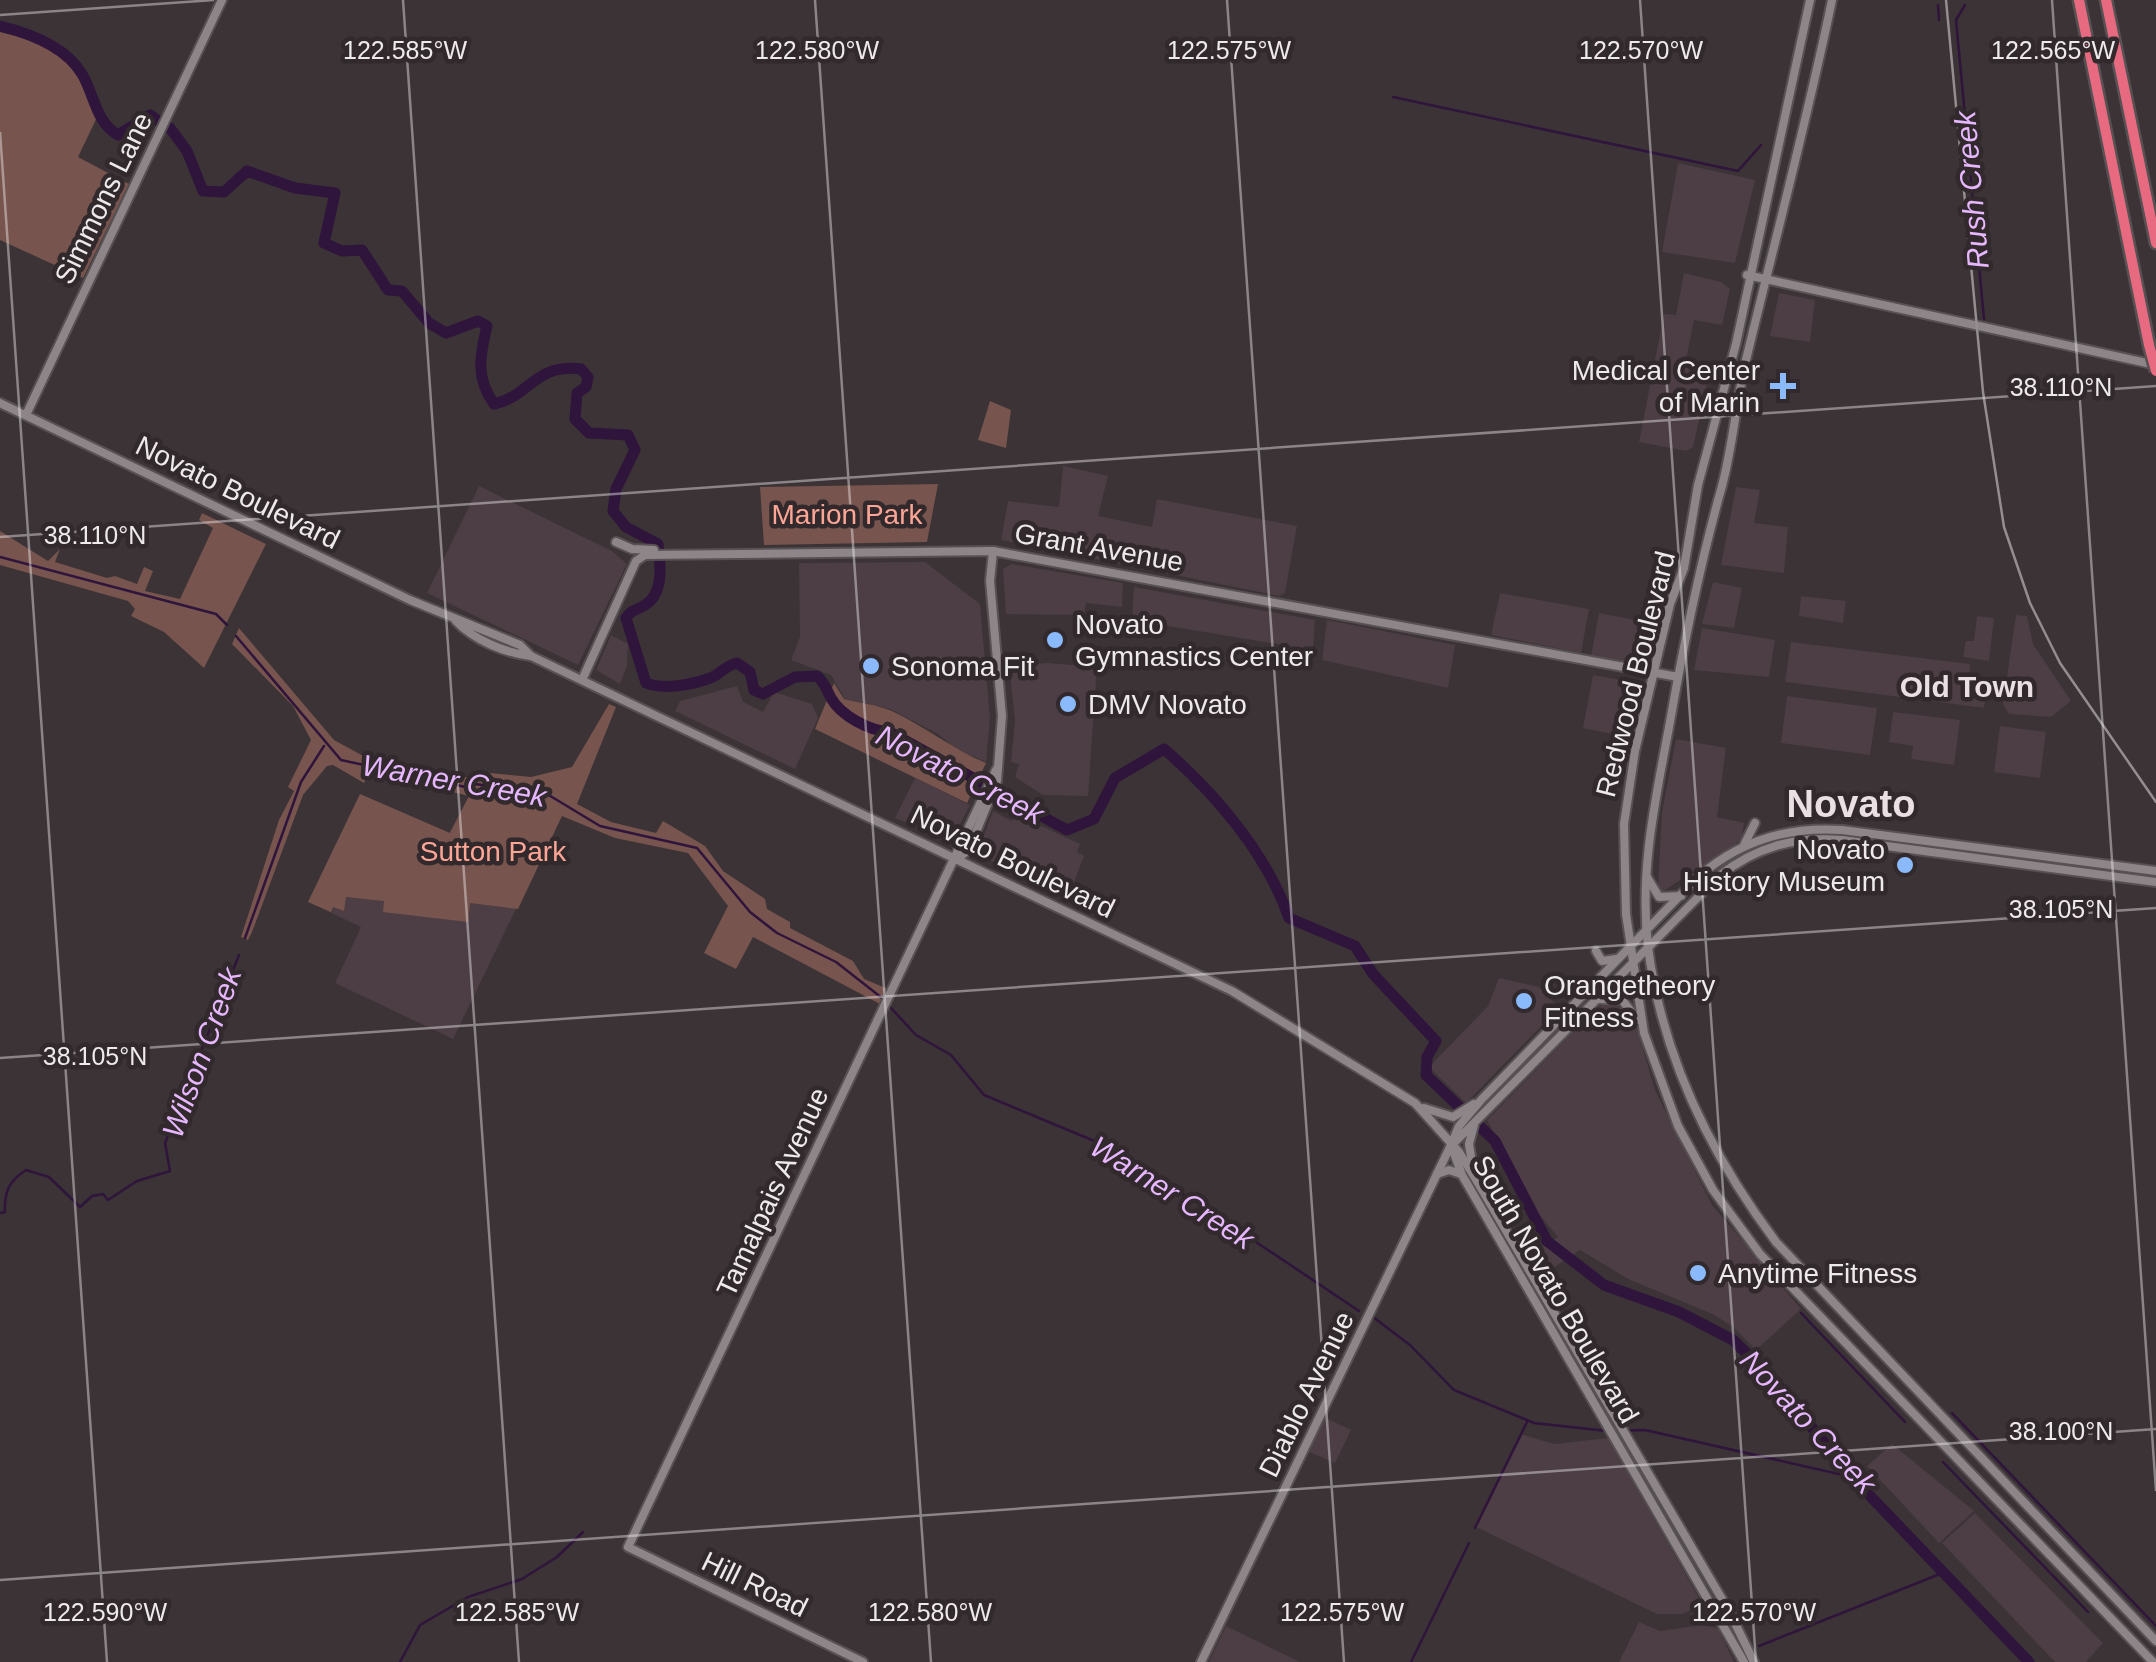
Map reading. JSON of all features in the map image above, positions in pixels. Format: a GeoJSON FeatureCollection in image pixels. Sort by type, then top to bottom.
{"type":"FeatureCollection","features":[{"type":"Feature","properties":{"kind":"highway"},"geometry":{"type":"LineString","coordinates":[[2079,0],[2156,368]]}},
{"type":"Feature","properties":{"kind":"highway"},"geometry":{"type":"LineString","coordinates":[[2106,0],[2156,243]]}},
{"type":"Feature","properties":{"kind":"main road","name":"Simmons Lane"},"geometry":{"type":"LineString","coordinates":[[26,416],[222,0]]}},
{"type":"Feature","properties":{"kind":"main road","name":"Redwood Boulevard"},"geometry":{"type":"LineString","coordinates":[[1810,0],[1720,411],[1698,485],[1688,551],[1670,604],[1626,798],[1630,949],[1644,1032],[1678,1126],[1713,1190],[1760,1254],[2154,1662]]}},
{"type":"Feature","properties":{"kind":"main road","name":"Redwood Boulevard"},"geometry":{"type":"LineString","coordinates":[[1832,0],[1768,280],[1733,413],[1723,480],[1705,538],[1654,802],[1646,873],[1648,946],[1667,1037],[1679,1070],[1730,1179],[1776,1242],[2156,1641]]}},
{"type":"Feature","properties":{"kind":"main road"},"geometry":{"type":"LineString","coordinates":[[1747,275],[2156,368]]}},
{"type":"Feature","properties":{"kind":"main road","name":"Novato Boulevard"},"geometry":{"type":"LineString","coordinates":[[0,403],[456,622],[496,634],[531,656],[1232,991],[1415,1103],[1451,1145]]}},
{"type":"Feature","properties":{"kind":"main road","name":"Grant Avenue"},"geometry":{"type":"LineString","coordinates":[[616,542],[654,552],[992,551],[1678,677]]}},
{"type":"Feature","properties":{"kind":"main road","name":"Tamalpais Avenue"},"geometry":{"type":"LineString","coordinates":[[628,1547],[958,858],[963,836],[993,781],[1002,716],[990,581],[992,551]]}},
{"type":"Feature","properties":{"kind":"main road"},"geometry":{"type":"LineString","coordinates":[[582,680],[636,561],[654,552]]}},
{"type":"Feature","properties":{"kind":"main road"},"geometry":{"type":"LineString","coordinates":[[1743,846],[1756,823]]}},
{"type":"Feature","properties":{"kind":"main road"},"geometry":{"type":"LineString","coordinates":[[1765,843],[1799,830],[1842,830],[2156,871]]}},
{"type":"Feature","properties":{"kind":"main road"},"geometry":{"type":"LineString","coordinates":[[1743,846],[1842,840],[2156,882]]}},
{"type":"Feature","properties":{"kind":"main road","name":"Diablo Avenue"},"geometry":{"type":"LineString","coordinates":[[1468,1123],[1484,1114],[1514,1086],[1719,876],[1765,843]]}},
{"type":"Feature","properties":{"kind":"main road","name":"Diablo Avenue"},"geometry":{"type":"LineString","coordinates":[[1201,1662],[1451,1145],[1468,1123],[1474,1106],[1709,868],[1743,846]]}},
{"type":"Feature","properties":{"kind":"main road"},"geometry":{"type":"LineString","coordinates":[[2089,874],[2121,874],[2124,868]]}},
{"type":"Feature","properties":{"kind":"main road"},"geometry":{"type":"LineString","coordinates":[[1646,873],[1660,897],[1682,896]]}},
{"type":"Feature","properties":{"kind":"main road"},"geometry":{"type":"LineString","coordinates":[[1596,952],[1604,962],[1620,958]]}},
{"type":"Feature","properties":{"kind":"main road"},"geometry":{"type":"LineString","coordinates":[[1598,999],[1624,1002],[1644,1032]]}},
{"type":"Feature","properties":{"kind":"main road"},"geometry":{"type":"LineString","coordinates":[[1568,1010],[1578,1020]]}},
{"type":"Feature","properties":{"kind":"main road"},"geometry":{"type":"LineString","coordinates":[[1514,1086],[1518,1063]]}},
{"type":"Feature","properties":{"kind":"main road"},"geometry":{"type":"LineString","coordinates":[[1658,1074],[1679,1070]]}},
{"type":"Feature","properties":{"kind":"main road"},"geometry":{"type":"LineString","coordinates":[[1415,1103],[1438,1115],[1468,1123],[1469,1157],[1478,1183]]}},
{"type":"Feature","properties":{"kind":"main road","name":"South Novato Boulevard"},"geometry":{"type":"LineString","coordinates":[[1451,1145],[1462,1174],[1744,1662]]}},
{"type":"Feature","properties":{"kind":"main road","name":"South Novato Boulevard"},"geometry":{"type":"LineString","coordinates":[[1451,1145],[1478,1183],[1754,1662]]}},
{"type":"Feature","properties":{"kind":"main road"},"geometry":{"type":"LineString","coordinates":[[1437,1174],[1450,1170],[1462,1174]]}},
{"type":"Feature","properties":{"kind":"main road","name":"Hill Road"},"geometry":{"type":"LineString","coordinates":[[628,1547],[863,1662]]}},
{"type":"Feature","properties":{"kind":"shaded area"},"geometry":{"type":"Polygon","coordinates":[[[1678,163],[1755,180],[1735,263],[1662,252],[1678,163]]]}},
{"type":"Feature","properties":{"kind":"shaded area"},"geometry":{"type":"Polygon","coordinates":[[[1684,273],[1721,282],[1730,289],[1722,325],[1694,320],[1686,360],[1711,366],[1693,447],[1686,451],[1639,442],[1664,314],[1676,315],[1684,273]]]}},
{"type":"Feature","properties":{"kind":"shaded area"},"geometry":{"type":"Polygon","coordinates":[[[1779,293],[1815,300],[1810,342],[1770,336],[1779,293]]]}},
{"type":"Feature","properties":{"kind":"shaded area"},"geometry":{"type":"Polygon","coordinates":[[[1063,466],[1108,476],[1098,516],[1152,527],[1157,499],[1297,526],[1285,593],[1279,596],[1001,540],[1008,501],[1059,507],[1063,466]]]}},
{"type":"Feature","properties":{"kind":"shaded area"},"geometry":{"type":"Polygon","coordinates":[[[479,486],[612,551],[627,564],[578,665],[427,593],[479,486]]]}},
{"type":"Feature","properties":{"kind":"shaded area"},"geometry":{"type":"Polygon","coordinates":[[[1736,487],[1760,490],[1754,523],[1788,527],[1784,573],[1721,565],[1736,487]]]}},
{"type":"Feature","properties":{"kind":"shaded area"},"geometry":{"type":"Polygon","coordinates":[[[925,562],[980,604],[990,719],[986,762],[956,749],[938,734],[890,709],[845,699],[831,675],[791,660],[800,637],[799,563],[925,562]]]}},
{"type":"Feature","properties":{"kind":"shaded area"},"geometry":{"type":"Polygon","coordinates":[[[1011,564],[1123,583],[1122,607],[1086,603],[1084,615],[1006,614],[1003,569],[1011,564]]]}},
{"type":"Feature","properties":{"kind":"shaded area"},"geometry":{"type":"Polygon","coordinates":[[[1713,582],[1742,588],[1734,628],[1702,624],[1713,582]]]}},
{"type":"Feature","properties":{"kind":"shaded area"},"geometry":{"type":"Polygon","coordinates":[[[1134,587],[1315,620],[1313,650],[1132,620],[1134,587]]]}},
{"type":"Feature","properties":{"kind":"shaded area"},"geometry":{"type":"Polygon","coordinates":[[[1500,593],[1589,609],[1581,653],[1491,635],[1500,593]]]}},
{"type":"Feature","properties":{"kind":"shaded area"},"geometry":{"type":"Polygon","coordinates":[[[1801,596],[1846,601],[1843,623],[1799,616],[1801,596]]]}},
{"type":"Feature","properties":{"kind":"shaded area"},"geometry":{"type":"Polygon","coordinates":[[[1599,613],[1641,621],[1633,664],[1591,656],[1599,613]]]}},
{"type":"Feature","properties":{"kind":"shaded area"},"geometry":{"type":"Polygon","coordinates":[[[2016,615],[2027,616],[2033,644],[2071,701],[2051,717],[2009,714],[2003,704],[2016,615]]]}},
{"type":"Feature","properties":{"kind":"shaded area"},"geometry":{"type":"Polygon","coordinates":[[[1977,616],[1994,618],[1989,661],[1963,657],[1966,641],[1974,641],[1977,616]]]}},
{"type":"Feature","properties":{"kind":"shaded area"},"geometry":{"type":"Polygon","coordinates":[[[1327,620],[1455,645],[1448,688],[1322,660],[1327,620]]]}},
{"type":"Feature","properties":{"kind":"shaded area"},"geometry":{"type":"Polygon","coordinates":[[[1702,628],[1775,640],[1769,677],[1694,670],[1702,628]]]}},
{"type":"Feature","properties":{"kind":"shaded area"},"geometry":{"type":"Polygon","coordinates":[[[611,635],[628,644],[627,666],[620,684],[596,670],[611,635]]]}},
{"type":"Feature","properties":{"kind":"shaded area"},"geometry":{"type":"Polygon","coordinates":[[[1791,642],[1970,664],[1969,680],[1987,683],[1984,708],[1785,682],[1791,642]]]}},
{"type":"Feature","properties":{"kind":"shaded area"},"geometry":{"type":"Polygon","coordinates":[[[1048,663],[1097,667],[1088,796],[1043,795],[1015,777],[1019,764],[1011,762],[1015,721],[1009,666],[1048,663]]]}},
{"type":"Feature","properties":{"kind":"shaded area"},"geometry":{"type":"Polygon","coordinates":[[[1593,675],[1638,683],[1627,737],[1583,728],[1593,675]]]}},
{"type":"Feature","properties":{"kind":"shaded area"},"geometry":{"type":"Polygon","coordinates":[[[737,686],[743,702],[763,712],[774,692],[812,704],[818,718],[795,769],[675,711],[680,701],[737,686]]]}},
{"type":"Feature","properties":{"kind":"shaded area"},"geometry":{"type":"Polygon","coordinates":[[[1787,696],[1877,708],[1870,755],[1781,743],[1787,696]]]}},
{"type":"Feature","properties":{"kind":"shaded area"},"geometry":{"type":"Polygon","coordinates":[[[1893,712],[1960,720],[1954,765],[1911,759],[1913,746],[1889,742],[1893,712]]]}},
{"type":"Feature","properties":{"kind":"shaded area"},"geometry":{"type":"Polygon","coordinates":[[[2000,726],[2046,732],[2040,778],[1994,772],[2000,726]]]}},
{"type":"Feature","properties":{"kind":"shaded area"},"geometry":{"type":"Polygon","coordinates":[[[1676,739],[1726,748],[1717,817],[1744,823],[1742,837],[1736,844],[1662,892],[1658,886],[1662,812],[1676,739]]]}},
{"type":"Feature","properties":{"kind":"shaded area"},"geometry":{"type":"Polygon","coordinates":[[[915,778],[970,805],[951,841],[895,818],[915,778]]]}},
{"type":"Feature","properties":{"kind":"shaded area"},"geometry":{"type":"Polygon","coordinates":[[[360,794],[449,833],[469,796],[561,816],[453,1039],[335,983],[361,927],[308,902],[360,794]]]}},
{"type":"Feature","properties":{"kind":"shaded area"},"geometry":{"type":"Polygon","coordinates":[[[993,811],[1012,821],[1016,814],[1080,844],[1077,852],[1084,856],[1068,898],[977,854],[993,811]]]}},
{"type":"Feature","properties":{"kind":"shaded area"},"geometry":{"type":"Polygon","coordinates":[[[1499,978],[1539,987],[1559,1008],[1466,1103],[1429,1067],[1488,1006],[1499,978]]]}},
{"type":"Feature","properties":{"kind":"shaded area"},"geometry":{"type":"Polygon","coordinates":[[[1608,1002],[1623,1009],[1637,1029],[1655,1090],[1712,1205],[1801,1309],[1756,1350],[1732,1326],[1712,1314],[1628,1279],[1580,1250],[1541,1276],[1527,1255],[1558,1237],[1537,1212],[1487,1120],[1595,1009],[1608,1002]]]}},
{"type":"Feature","properties":{"kind":"shaded area"},"geometry":{"type":"Polygon","coordinates":[[[1324,1417],[1351,1430],[1335,1463],[1307,1451],[1324,1417]]]}},
{"type":"Feature","properties":{"kind":"shaded area"},"geometry":{"type":"Polygon","coordinates":[[[1521,1434],[1554,1444],[1608,1438],[1699,1598],[1699,1606],[1682,1614],[1657,1614],[1476,1527],[1521,1434]]]}},
{"type":"Feature","properties":{"kind":"shaded area"},"geometry":{"type":"Polygon","coordinates":[[[1892,1444],[1974,1511],[1939,1543],[1867,1466],[1892,1444]]]}},
{"type":"Feature","properties":{"kind":"shaded area"},"geometry":{"type":"Polygon","coordinates":[[[1975,1513],[2103,1643],[2086,1662],[2055,1662],[1942,1543],[1975,1513]]]}},
{"type":"Feature","properties":{"kind":"shaded area"},"geometry":{"type":"Polygon","coordinates":[[[1639,1622],[1660,1631],[1702,1625],[1718,1628],[1734,1662],[1619,1662],[1639,1622]]]}},
{"type":"Feature","properties":{"kind":"shaded area"},"geometry":{"type":"Polygon","coordinates":[[[1226,1626],[1300,1662],[1209,1662],[1226,1626]]]}},
{"type":"Feature","properties":{"kind":"green space"},"geometry":{"type":"Polygon","coordinates":[[[0,32],[52,45],[71,59],[82,83],[95,94],[100,111],[78,157],[129,184],[83,278],[0,240],[0,32]]]}},
{"type":"Feature","properties":{"kind":"green space"},"geometry":{"type":"Polygon","coordinates":[[[990,401],[1011,410],[1006,448],[978,440],[990,401]]]}},
{"type":"Feature","properties":{"kind":"green space","name":"Marion Park"},"geometry":{"type":"Polygon","coordinates":[[[938,484],[927,542],[764,545],[760,487],[938,484]]]}},
{"type":"Feature","properties":{"kind":"green space"},"geometry":{"type":"Polygon","coordinates":[[[202,513],[266,544],[204,668],[164,632],[131,616],[135,609],[128,601],[0,565],[0,531],[48,561],[60,549],[55,562],[107,578],[115,576],[137,584],[144,567],[153,571],[145,591],[180,599],[213,528],[199,520],[202,513]]]}},
{"type":"Feature","properties":{"kind":"green space","name":"Sutton Park"},"geometry":{"type":"Polygon","coordinates":[[[239,628],[334,740],[367,758],[471,778],[480,772],[531,777],[572,767],[609,704],[616,707],[577,804],[611,822],[656,833],[663,821],[705,846],[723,871],[765,899],[767,909],[790,922],[790,928],[853,961],[864,979],[888,989],[880,1004],[753,937],[736,969],[704,953],[728,906],[688,853],[615,838],[562,816],[518,909],[470,903],[468,922],[383,912],[384,901],[346,897],[344,911],[333,907],[331,912],[308,902],[360,794],[450,833],[469,796],[369,772],[364,783],[333,765],[327,766],[303,795],[252,932],[248,940],[241,937],[279,820],[294,791],[288,787],[311,740],[293,706],[232,644],[239,628]]]}},
{"type":"Feature","properties":{"kind":"green space"},"geometry":{"type":"Polygon","coordinates":[[[834,683],[844,699],[892,711],[986,763],[967,803],[815,729],[834,683]]]}},
{"type":"Feature","properties":{"kind":"waterway"},"geometry":{"type":"LineString","coordinates":[[1938,5],[1939,20]]}},
{"type":"Feature","properties":{"kind":"waterway","name":"Rush Creek"},"geometry":{"type":"LineString","coordinates":[[1965,5],[1956,20],[1984,319]]}},
{"type":"Feature","properties":{"kind":"waterway","name":"Novato Creek"},"geometry":{"type":"LineString","coordinates":[[0,26],[34,37],[67,56],[82,74],[104,123],[118,135],[150,115],[158,121]]}},
{"type":"Feature","properties":{"kind":"waterway"},"geometry":{"type":"LineString","coordinates":[[1393,97],[1738,171],[1761,145]]}},
{"type":"Feature","properties":{"kind":"waterway","name":"Novato Creek"},"geometry":{"type":"LineString","coordinates":[[170,128],[187,151],[203,191],[224,192],[247,171],[295,188],[335,193],[324,243],[342,251],[362,250],[388,290],[402,291],[429,323],[446,333],[478,321],[487,326],[481,366],[484,385],[494,404],[553,371],[581,369],[588,377],[586,387],[577,393],[575,419],[589,433],[628,435],[635,450],[616,489],[613,511],[626,527],[658,544],[660,577],[656,593],[626,618],[646,683],[695,683],[737,663],[750,672],[754,690],[763,694],[795,677],[817,676],[836,705],[857,721],[890,732],[1067,830],[1094,819],[1115,778],[1164,749],[1237,826],[1267,871],[1289,918],[1355,946],[1373,974],[1436,1041],[1427,1057],[1426,1075],[1495,1141],[1547,1241],[1604,1285],[1679,1312],[1733,1340],[1772,1378],[1852,1477],[2029,1662]]}},
{"type":"Feature","properties":{"kind":"waterway"},"geometry":{"type":"LineString","coordinates":[[0,557],[216,614],[227,625]]}},
{"type":"Feature","properties":{"kind":"waterway","name":"Warner Creek"},"geometry":{"type":"LineString","coordinates":[[236,636],[341,760],[470,788],[475,784],[547,794],[600,826],[697,848],[750,912],[777,933],[836,962],[882,998]]}},
{"type":"Feature","properties":{"kind":"waterway","name":"Wilson Creek"},"geometry":{"type":"LineString","coordinates":[[245,938],[301,782],[324,746]]}},
{"type":"Feature","properties":{"kind":"waterway","name":"Wilson Creek"},"geometry":{"type":"LineString","coordinates":[[0,1213],[5,1212],[7,1193],[15,1178],[26,1170],[49,1177],[80,1207],[92,1196],[103,1194],[108,1200],[137,1181],[170,1171],[165,1143],[239,955]]}},
{"type":"Feature","properties":{"kind":"waterway","name":"Warner Creek"},"geometry":{"type":"LineString","coordinates":[[891,1008],[916,1035],[951,1055],[984,1095],[1092,1140],[1201,1205],[1359,1311]]}},
{"type":"Feature","properties":{"kind":"waterway"},"geometry":{"type":"LineString","coordinates":[[1801,1313],[1905,1422]]}},
{"type":"Feature","properties":{"kind":"waterway","name":"Warner Creek"},"geometry":{"type":"LineString","coordinates":[[1373,1317],[1410,1345],[1454,1390],[1534,1423],[1607,1431]]}},
{"type":"Feature","properties":{"kind":"waterway"},"geometry":{"type":"LineString","coordinates":[[1952,1413],[2156,1626]]}},
{"type":"Feature","properties":{"kind":"waterway"},"geometry":{"type":"LineString","coordinates":[[1475,1528],[1527,1422]]}},
{"type":"Feature","properties":{"kind":"waterway","name":"Warner Creek"},"geometry":{"type":"LineString","coordinates":[[1615,1431],[1645,1430],[1852,1477]]}},
{"type":"Feature","properties":{"kind":"waterway"},"geometry":{"type":"LineString","coordinates":[[1943,1462],[2088,1612]]}},
{"type":"Feature","properties":{"kind":"waterway"},"geometry":{"type":"LineString","coordinates":[[400,1662],[420,1625],[468,1597],[522,1579],[557,1557],[583,1532]]}},
{"type":"Feature","properties":{"kind":"waterway"},"geometry":{"type":"LineString","coordinates":[[1411,1662],[1469,1543]]}},
{"type":"Feature","properties":{"kind":"waterway"},"geometry":{"type":"LineString","coordinates":[[1759,1646],[1945,1572]]}},
{"type":"Feature","properties":{"kind":"railway"},"geometry":{"type":"LineString","coordinates":[[1946,0],[1983,392],[2004,527],[2030,603],[2060,663],[2156,802]]}},
{"type":"Feature","properties":{"kind":"place","name":"Medical Center of Marin"},"geometry":{"type":"Point","coordinates":[1783,386]}},
{"type":"Feature","properties":{"kind":"place","name":"Novato Gymnastics Center"},"geometry":{"type":"Point","coordinates":[1055,640]}},
{"type":"Feature","properties":{"kind":"place","name":"Sonoma Fit"},"geometry":{"type":"Point","coordinates":[871,666]}},
{"type":"Feature","properties":{"kind":"place","name":"DMV Novato"},"geometry":{"type":"Point","coordinates":[1068,704]}},
{"type":"Feature","properties":{"kind":"place","name":"Novato History Museum"},"geometry":{"type":"Point","coordinates":[1905,865]}},
{"type":"Feature","properties":{"kind":"place","name":"Orangetheory Fitness"},"geometry":{"type":"Point","coordinates":[1524,1001]}},
{"type":"Feature","properties":{"kind":"place","name":"Anytime Fitness"},"geometry":{"type":"Point","coordinates":[1698,1273]}},
{"type":"Feature","properties":{"kind":"district","name":"Old Town"},"geometry":{"type":"Point","coordinates":[1967,687]}},
{"type":"Feature","properties":{"kind":"district","name":"Novato"},"geometry":{"type":"Point","coordinates":[1851,804]}}]}
